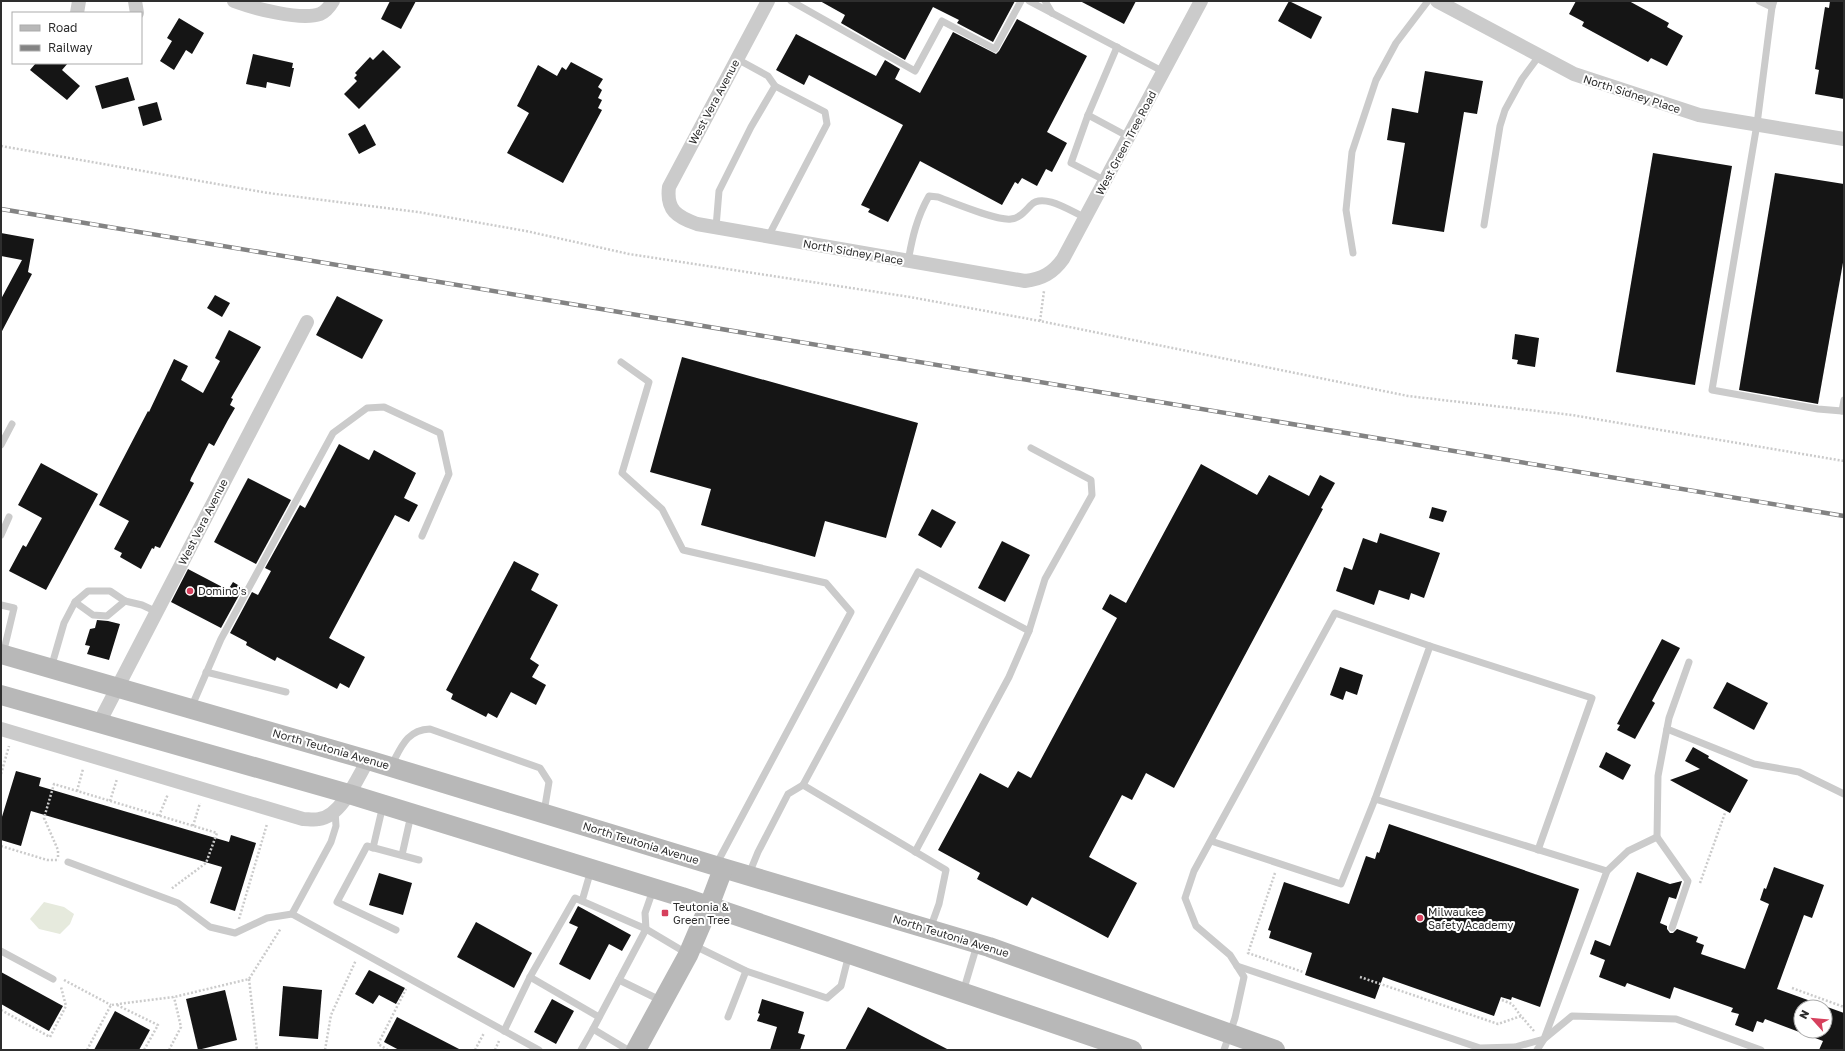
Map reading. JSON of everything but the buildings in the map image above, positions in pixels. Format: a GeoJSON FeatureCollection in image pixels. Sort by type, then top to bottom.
{"type":"FeatureCollection","features":[{"type":"Feature","properties":{"kind":"main road","name":"North Teutonia Avenue"},"geometry":{"type":"LineString","coordinates":[[2,654],[368,760],[719,868],[978,944],[1227,1042],[1275,1050]]}},
{"type":"Feature","properties":{"kind":"main road"},"geometry":{"type":"LineString","coordinates":[[1,694],[349,794],[654,888],[1132,1050]]}},
{"type":"Feature","properties":{"kind":"main road"},"geometry":{"type":"LineString","coordinates":[[636,1050],[691,950],[709,906],[719,868]]}},
{"type":"Feature","properties":{"kind":"street"},"geometry":{"type":"LineString","coordinates":[[77,12],[79,1]]}},
{"type":"Feature","properties":{"kind":"street"},"geometry":{"type":"LineString","coordinates":[[135,1],[137,12]]}},
{"type":"Feature","properties":{"kind":"street"},"geometry":{"type":"LineString","coordinates":[[234,1],[247,6],[305,17],[325,11],[333,1]]}},
{"type":"Feature","properties":{"kind":"street","name":"West Vera Avenue"},"geometry":{"type":"LineString","coordinates":[[670,206],[668,194],[669,187],[768,1]]}},
{"type":"Feature","properties":{"kind":"street","name":"West Green Tree Road"},"geometry":{"type":"LineString","coordinates":[[1042,278],[1057,267],[1086,218],[1201,1]]}},
{"type":"Feature","properties":{"kind":"street","name":"North Sidney Place"},"geometry":{"type":"LineString","coordinates":[[1437,1],[1574,74],[1699,116],[1758,124],[1844,139]]}},
{"type":"Feature","properties":{"kind":"street","name":"North Sidney Place"},"geometry":{"type":"LineString","coordinates":[[670,206],[676,213],[688,221],[716,227],[908,262],[1025,281],[1042,278]]}},
{"type":"Feature","properties":{"kind":"street","name":"West Vera Avenue"},"geometry":{"type":"LineString","coordinates":[[99,723],[307,322]]}},
{"type":"Feature","properties":{"kind":"street"},"geometry":{"type":"LineString","coordinates":[[1,729],[303,819],[320,819],[335,811],[349,794],[368,760]]}},
{"type":"Feature","properties":{"kind":"lane"},"geometry":{"type":"LineString","coordinates":[[791,1],[800,3],[914,71],[942,21],[995,49],[1021,1]]}},
{"type":"Feature","properties":{"kind":"lane"},"geometry":{"type":"LineString","coordinates":[[1029,1],[1164,72]]}},
{"type":"Feature","properties":{"kind":"lane"},"geometry":{"type":"LineString","coordinates":[[1044,1],[1053,14]]}},
{"type":"Feature","properties":{"kind":"lane"},"geometry":{"type":"LineString","coordinates":[[1353,253],[1346,210],[1352,152],[1376,80],[1396,43],[1428,1]]}},
{"type":"Feature","properties":{"kind":"lane"},"geometry":{"type":"LineString","coordinates":[[1760,1],[1773,4],[1758,124],[1712,390],[1818,409],[1843,411],[1844,400]]}},
{"type":"Feature","properties":{"kind":"lane"},"geometry":{"type":"LineString","coordinates":[[1106,181],[1071,163],[1088,115],[1117,47]]}},
{"type":"Feature","properties":{"kind":"lane"},"geometry":{"type":"LineString","coordinates":[[1484,225],[1500,126],[1505,110],[1522,79],[1539,56]]}},
{"type":"Feature","properties":{"kind":"lane"},"geometry":{"type":"LineString","coordinates":[[738,59],[768,76],[774,86],[824,112],[827,124],[768,237]]}},
{"type":"Feature","properties":{"kind":"lane"},"geometry":{"type":"LineString","coordinates":[[716,227],[719,191],[751,127],[774,86]]}},
{"type":"Feature","properties":{"kind":"lane"},"geometry":{"type":"LineString","coordinates":[[1088,115],[1129,136]]}},
{"type":"Feature","properties":{"kind":"lane"},"geometry":{"type":"LineString","coordinates":[[908,262],[913,234],[929,196],[938,197],[997,218],[1011,219],[1021,215],[1035,201],[1041,199],[1049,201],[1086,218]]}},
{"type":"Feature","properties":{"kind":"lane"},"geometry":{"type":"LineString","coordinates":[[621,362],[649,382],[622,473],[662,509],[683,550],[826,583],[851,612],[719,868]]}},
{"type":"Feature","properties":{"kind":"lane"},"geometry":{"type":"LineString","coordinates":[[191,708],[221,639],[333,433],[367,408],[384,406],[440,433],[449,474],[422,536]]}},
{"type":"Feature","properties":{"kind":"lane"},"geometry":{"type":"LineString","coordinates":[[1,445],[12,424]]}},
{"type":"Feature","properties":{"kind":"lane"},"geometry":{"type":"LineString","coordinates":[[916,852],[1009,677],[1029,631],[1045,579],[1092,495],[1091,480],[1031,448]]}},
{"type":"Feature","properties":{"kind":"lane"},"geometry":{"type":"LineString","coordinates":[[1,535],[9,517]]}},
{"type":"Feature","properties":{"kind":"lane"},"geometry":{"type":"LineString","coordinates":[[748,876],[758,852],[788,794],[803,785],[918,572],[1029,631]]}},
{"type":"Feature","properties":{"kind":"lane"},"geometry":{"type":"LineString","coordinates":[[50,668],[64,623],[75,602],[88,591],[110,592],[125,601],[142,605],[156,612]]}},
{"type":"Feature","properties":{"kind":"lane"},"geometry":{"type":"LineString","coordinates":[[75,602],[93,615],[107,616],[125,601]]}},
{"type":"Feature","properties":{"kind":"lane"},"geometry":{"type":"LineString","coordinates":[[1,605],[14,608],[2,654]]}},
{"type":"Feature","properties":{"kind":"lane"},"geometry":{"type":"LineString","coordinates":[[1227,1042],[1235,1018],[1244,977],[1230,955],[1196,926],[1186,898],[1194,871],[1335,613],[1430,646],[1592,698],[1538,850]]}},
{"type":"Feature","properties":{"kind":"lane"},"geometry":{"type":"LineString","coordinates":[[1211,840],[1341,884],[1375,799],[1430,646]]}},
{"type":"Feature","properties":{"kind":"lane"},"geometry":{"type":"LineString","coordinates":[[1672,928],[1688,881],[1656,837],[1658,776],[1669,718],[1689,662]]}},
{"type":"Feature","properties":{"kind":"lane"},"geometry":{"type":"LineString","coordinates":[[206,672],[286,692]]}},
{"type":"Feature","properties":{"kind":"lane"},"geometry":{"type":"LineString","coordinates":[[391,767],[406,739],[413,733],[422,729],[430,729],[540,768],[549,782],[544,814]]}},
{"type":"Feature","properties":{"kind":"lane"},"geometry":{"type":"LineString","coordinates":[[1667,729],[1754,764],[1799,772],[1844,794]]}},
{"type":"Feature","properties":{"kind":"lane"},"geometry":{"type":"LineString","coordinates":[[803,785],[946,870],[939,904],[930,930]]}},
{"type":"Feature","properties":{"kind":"lane"},"geometry":{"type":"LineString","coordinates":[[1375,799],[1607,871]]}},
{"type":"Feature","properties":{"kind":"lane"},"geometry":{"type":"LineString","coordinates":[[374,848],[383,805]]}},
{"type":"Feature","properties":{"kind":"lane"},"geometry":{"type":"LineString","coordinates":[[291,914],[332,842],[336,826],[335,811]]}},
{"type":"Feature","properties":{"kind":"lane"},"geometry":{"type":"LineString","coordinates":[[402,855],[412,814]]}},
{"type":"Feature","properties":{"kind":"lane"},"geometry":{"type":"LineString","coordinates":[[1537,1050],[1544,1039],[1607,871],[1628,851],[1656,837]]}},
{"type":"Feature","properties":{"kind":"lane"},"geometry":{"type":"LineString","coordinates":[[396,930],[337,902],[367,846],[419,860]]}},
{"type":"Feature","properties":{"kind":"lane"},"geometry":{"type":"LineString","coordinates":[[68,862],[178,903],[210,927],[235,933],[267,918],[291,914],[539,1050]]}},
{"type":"Feature","properties":{"kind":"lane"},"geometry":{"type":"LineString","coordinates":[[582,901],[591,869]]}},
{"type":"Feature","properties":{"kind":"lane"},"geometry":{"type":"LineString","coordinates":[[581,1050],[646,929],[645,913],[654,888]]}},
{"type":"Feature","properties":{"kind":"lane"},"geometry":{"type":"LineString","coordinates":[[504,1031],[530,977],[575,898],[691,950],[746,972],[827,998],[841,986],[849,954]]}},
{"type":"Feature","properties":{"kind":"lane"},"geometry":{"type":"LineString","coordinates":[[963,992],[978,944]]}},
{"type":"Feature","properties":{"kind":"lane"},"geometry":{"type":"LineString","coordinates":[[1,951],[53,979]]}},
{"type":"Feature","properties":{"kind":"lane"},"geometry":{"type":"LineString","coordinates":[[1237,966],[1482,1049],[1515,1047],[1544,1039],[1572,1016],[1676,1020],[1761,1050]]}},
{"type":"Feature","properties":{"kind":"lane"},"geometry":{"type":"LineString","coordinates":[[728,1017],[746,972]]}},
{"type":"Feature","properties":{"kind":"lane"},"geometry":{"type":"LineString","coordinates":[[530,977],[599,1017]]}},
{"type":"Feature","properties":{"kind":"lane"},"geometry":{"type":"LineString","coordinates":[[619,980],[663,1001]]}},
{"type":"Feature","properties":{"kind":"lane"},"geometry":{"type":"LineString","coordinates":[[593,1029],[628,1050]]}},
{"type":"Feature","properties":{"kind":"path"},"geometry":{"type":"LineString","coordinates":[[1,146],[268,193],[464,220],[526,231],[629,254],[910,297],[1040,321],[1408,396],[1572,415],[1844,461]]}},
{"type":"Feature","properties":{"kind":"path"},"geometry":{"type":"LineString","coordinates":[[1040,321],[1044,294],[1042,278]]}},
{"type":"Feature","properties":{"kind":"path"},"geometry":{"type":"LineString","coordinates":[[1,774],[9,746]]}},
{"type":"Feature","properties":{"kind":"path"},"geometry":{"type":"LineString","coordinates":[[77,791],[84,768]]}},
{"type":"Feature","properties":{"kind":"path"},"geometry":{"type":"LineString","coordinates":[[110,801],[117,778]]}},
{"type":"Feature","properties":{"kind":"path"},"geometry":{"type":"LineString","coordinates":[[58,860],[58,850],[44,818],[54,784],[217,832],[206,863],[161,896]]}},
{"type":"Feature","properties":{"kind":"path"},"geometry":{"type":"LineString","coordinates":[[159,816],[168,793]]}},
{"type":"Feature","properties":{"kind":"path"},"geometry":{"type":"LineString","coordinates":[[193,826],[201,802]]}},
{"type":"Feature","properties":{"kind":"path"},"geometry":{"type":"LineString","coordinates":[[1699,887],[1725,813]]}},
{"type":"Feature","properties":{"kind":"path"},"geometry":{"type":"LineString","coordinates":[[235,933],[268,822]]}},
{"type":"Feature","properties":{"kind":"path"},"geometry":{"type":"LineString","coordinates":[[1,846],[47,860],[68,862]]}},
{"type":"Feature","properties":{"kind":"path"},"geometry":{"type":"LineString","coordinates":[[1276,871],[1248,953],[1303,972]]}},
{"type":"Feature","properties":{"kind":"path"},"geometry":{"type":"LineString","coordinates":[[257,1050],[249,979],[291,914]]}},
{"type":"Feature","properties":{"kind":"path"},"geometry":{"type":"LineString","coordinates":[[325,1050],[331,1015],[360,951]]}},
{"type":"Feature","properties":{"kind":"path"},"geometry":{"type":"LineString","coordinates":[[53,979],[57,977],[111,1005],[174,997],[249,979]]}},
{"type":"Feature","properties":{"kind":"path"},"geometry":{"type":"LineString","coordinates":[[1360,977],[1498,1024],[1522,1016]]}},
{"type":"Feature","properties":{"kind":"path"},"geometry":{"type":"LineString","coordinates":[[1,1010],[50,1037],[66,1006],[60,985],[63,980]]}},
{"type":"Feature","properties":{"kind":"path"},"geometry":{"type":"LineString","coordinates":[[388,1050],[378,1044],[411,980]]}},
{"type":"Feature","properties":{"kind":"path"},"geometry":{"type":"LineString","coordinates":[[1792,988],[1844,1007]]}},
{"type":"Feature","properties":{"kind":"path"},"geometry":{"type":"LineString","coordinates":[[169,1050],[181,1027],[174,997]]}},
{"type":"Feature","properties":{"kind":"path"},"geometry":{"type":"LineString","coordinates":[[1502,1000],[1512,1004],[1536,1034]]}},
{"type":"Feature","properties":{"kind":"path"},"geometry":{"type":"LineString","coordinates":[[117,1004],[158,1025],[144,1050]]}},
{"type":"Feature","properties":{"kind":"path"},"geometry":{"type":"LineString","coordinates":[[87,1050],[111,1005]]}},
{"type":"Feature","properties":{"kind":"path"},"geometry":{"type":"LineString","coordinates":[[475,1050],[490,1023]]}},
{"type":"Feature","properties":{"kind":"shaded area"},"geometry":{"type":"Polygon","coordinates":[[[44,902],[64,907],[74,914],[70,924],[60,934],[39,929],[30,919],[44,902]]]}},
{"type":"Feature","properties":{"kind":"railway"},"geometry":{"type":"LineString","coordinates":[[1,209],[1844,516]]}},
{"type":"Feature","properties":{"kind":"place","name":"Domino's"},"geometry":{"type":"Point","coordinates":[190,591]}},
{"type":"Feature","properties":{"kind":"place","name":"Teutonia & Green Tree"},"geometry":{"type":"Point","coordinates":[665,913]}},
{"type":"Feature","properties":{"kind":"place","name":"Milwaukee Safety Academy"},"geometry":{"type":"Point","coordinates":[1420,918]}}]}
